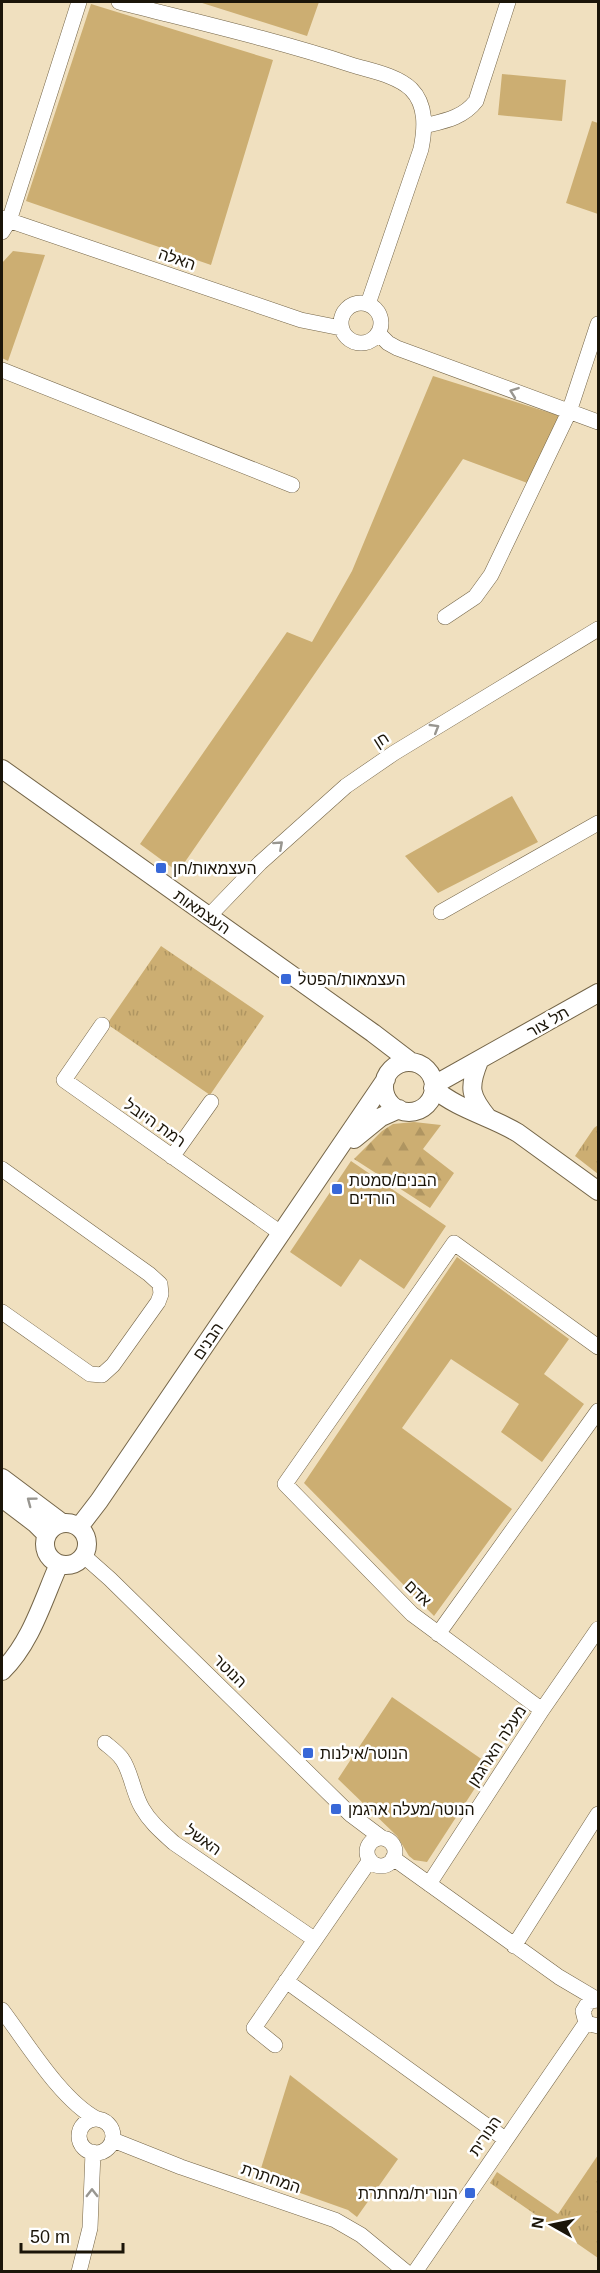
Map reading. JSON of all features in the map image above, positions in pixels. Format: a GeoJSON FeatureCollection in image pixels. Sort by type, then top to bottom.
{"type":"FeatureCollection","features":[{"type":"Feature","properties":{"kind":"street"},"geometry":{"type":"LineString","coordinates":[[4,224],[79,2]]}},
{"type":"Feature","properties":{"kind":"street"},"geometry":{"type":"LineString","coordinates":[[119,2],[318,54],[401,81],[413,91],[422,107],[424,126],[421,149],[368,304]]}},
{"type":"Feature","properties":{"kind":"street"},"geometry":{"type":"LineString","coordinates":[[424,126],[454,119],[468,111],[476,101],[508,2]]}},
{"type":"Feature","properties":{"kind":"street","name":"האלה"},"geometry":{"type":"LineString","coordinates":[[4,224],[301,320],[341,328]]}},
{"type":"Feature","properties":{"kind":"street"},"geometry":{"type":"LineString","coordinates":[[356,303],[368,304],[380,317],[378,333],[370,341],[358,344],[346,338],[341,328],[341,320],[345,310],[356,303]]}},
{"type":"Feature","properties":{"kind":"street"},"geometry":{"type":"LineString","coordinates":[[445,617],[475,597],[491,575],[568,412],[598,324]]}},
{"type":"Feature","properties":{"kind":"street"},"geometry":{"type":"LineString","coordinates":[[378,333],[397,348],[598,422]]}},
{"type":"Feature","properties":{"kind":"street"},"geometry":{"type":"LineString","coordinates":[[2,370],[292,485]]}},
{"type":"Feature","properties":{"kind":"street","name":"חן"},"geometry":{"type":"LineString","coordinates":[[209,916],[260,863],[346,786],[394,753],[598,629]]}},
{"type":"Feature","properties":{"kind":"street","name":"העצמאות"},"geometry":{"type":"LineString","coordinates":[[2,770],[418,1065]]}},
{"type":"Feature","properties":{"kind":"street"},"geometry":{"type":"LineString","coordinates":[[441,912],[598,823]]}},
{"type":"Feature","properties":{"kind":"street","name":"תל צור"},"geometry":{"type":"LineString","coordinates":[[434,1087],[598,993]]}},
{"type":"Feature","properties":{"kind":"street","name":"רמת היובל"},"geometry":{"type":"LineString","coordinates":[[102,1025],[64,1080],[282,1234]]}},
{"type":"Feature","properties":{"kind":"street","name":"העצמאות"},"geometry":{"type":"LineString","coordinates":[[373,1033],[389,1059],[388,1075]]}},
{"type":"Feature","properties":{"kind":"street","name":"תל צור"},"geometry":{"type":"LineString","coordinates":[[418,1065],[446,1071],[497,1051]]}},
{"type":"Feature","properties":{"kind":"street"},"geometry":{"type":"LineString","coordinates":[[478,1061],[471,1086],[480,1116]]}},
{"type":"Feature","properties":{"kind":"street"},"geometry":{"type":"LineString","coordinates":[[421,1108],[431,1099],[434,1087],[430,1074],[418,1065],[403,1063],[388,1075],[384,1089],[387,1097],[399,1109],[406,1111],[421,1108],[480,1116]]}},
{"type":"Feature","properties":{"kind":"street","name":"הבנים"},"geometry":{"type":"LineString","coordinates":[[70,1525],[282,1234],[388,1075]]}},
{"type":"Feature","properties":{"kind":"street"},"geometry":{"type":"LineString","coordinates":[[434,1087],[480,1116],[518,1133],[598,1191]]}},
{"type":"Feature","properties":{"kind":"street"},"geometry":{"type":"LineString","coordinates":[[172,1157],[210,1102]]}},
{"type":"Feature","properties":{"kind":"street","name":"הבנים"},"geometry":{"type":"LineString","coordinates":[[336,1154],[376,1121],[399,1109]]}},
{"type":"Feature","properties":{"kind":"street"},"geometry":{"type":"LineString","coordinates":[[2,1169],[149,1274],[160,1284],[161,1294],[158,1302],[113,1365],[102,1375],[90,1374],[2,1312]]}},
{"type":"Feature","properties":{"kind":"street","name":"אדם"},"geometry":{"type":"LineString","coordinates":[[542,1710],[412,1614],[285,1484],[454,1243],[598,1347]]}},
{"type":"Feature","properties":{"kind":"street"},"geometry":{"type":"LineString","coordinates":[[438,1634],[598,1411]]}},
{"type":"Feature","properties":{"kind":"street"},"geometry":{"type":"LineString","coordinates":[[2,1478],[86,1536],[84,1556],[74,1564],[67,1566],[47,1556],[45,1548],[46,1535],[52,1528],[70,1525]]}},
{"type":"Feature","properties":{"kind":"street"},"geometry":{"type":"LineString","coordinates":[[2,1498],[35,1523],[46,1535]]}},
{"type":"Feature","properties":{"kind":"street","name":"הנוטר"},"geometry":{"type":"LineString","coordinates":[[84,1556],[350,1814],[382,1838]]}},
{"type":"Feature","properties":{"kind":"street"},"geometry":{"type":"LineString","coordinates":[[2,1671],[27,1636],[59,1564]]}},
{"type":"Feature","properties":{"kind":"street","name":"מעלה הארגמן"},"geometry":{"type":"LineString","coordinates":[[429,1884],[542,1710],[598,1629]]}},
{"type":"Feature","properties":{"kind":"street","name":"האשל"},"geometry":{"type":"LineString","coordinates":[[105,1743],[122,1758],[142,1810],[155,1826],[174,1842],[314,1939]]}},
{"type":"Feature","properties":{"kind":"street","name":"הנוטר"},"geometry":{"type":"LineString","coordinates":[[350,1814],[360,1828],[368,1854]]}},
{"type":"Feature","properties":{"kind":"street"},"geometry":{"type":"LineString","coordinates":[[514,1946],[598,1814]]}},
{"type":"Feature","properties":{"kind":"street"},"geometry":{"type":"LineString","coordinates":[[275,2045],[254,2028],[368,1854],[373,1840],[382,1838],[393,1845],[393,1858],[386,1864],[382,1865],[368,1854]]}},
{"type":"Feature","properties":{"kind":"street"},"geometry":{"type":"LineString","coordinates":[[393,1858],[514,1946],[598,2000]]}},
{"type":"Feature","properties":{"kind":"street"},"geometry":{"type":"LineString","coordinates":[[559,1977],[579,2000],[589,2020]]}},
{"type":"Feature","properties":{"kind":"street"},"geometry":{"type":"LineString","coordinates":[[286,1981],[506,2139]]}},
{"type":"Feature","properties":{"kind":"street","name":"הנורית"},"geometry":{"type":"LineString","coordinates":[[415,2271],[589,2020],[586,2004],[598,2000]]}},
{"type":"Feature","properties":{"kind":"street"},"geometry":{"type":"LineString","coordinates":[[2,2010],[62,2090],[88,2114],[109,2124],[113,2140],[107,2149],[93,2152],[82,2145],[77,2122],[62,2090]]}},
{"type":"Feature","properties":{"kind":"street"},"geometry":{"type":"LineString","coordinates":[[80,2135],[85,2123],[97,2119]]}},
{"type":"Feature","properties":{"kind":"street","name":"המחתרת"},"geometry":{"type":"LineString","coordinates":[[113,2140],[182,2168],[335,2220],[361,2235],[406,2271]]}},
{"type":"Feature","properties":{"kind":"street"},"geometry":{"type":"LineString","coordinates":[[79,2271],[90,2228],[93,2152]]}},
{"type":"Feature","properties":{"kind":"green space"},"geometry":{"type":"Polygon","coordinates":[[[199,2],[319,2],[307,36],[199,2]]]}},
{"type":"Feature","properties":{"kind":"green space"},"geometry":{"type":"Polygon","coordinates":[[[91,4],[273,60],[211,265],[26,201],[91,4]]]}},
{"type":"Feature","properties":{"kind":"green space"},"geometry":{"type":"Polygon","coordinates":[[[502,74],[566,80],[562,121],[498,115],[502,74]]]}},
{"type":"Feature","properties":{"kind":"green space"},"geometry":{"type":"Polygon","coordinates":[[[592,121],[598,123],[598,214],[566,203],[592,121]]]}},
{"type":"Feature","properties":{"kind":"green space"},"geometry":{"type":"Polygon","coordinates":[[[13,251],[45,255],[8,361],[2,358],[2,263],[13,251]]]}},
{"type":"Feature","properties":{"kind":"green space"},"geometry":{"type":"Polygon","coordinates":[[[433,376],[560,416],[530,484],[463,459],[178,872],[140,844],[287,632],[312,642],[352,571],[433,376]]]}},
{"type":"Feature","properties":{"kind":"green space"},"geometry":{"type":"Polygon","coordinates":[[[512,796],[538,842],[438,893],[405,856],[512,796]]]}},
{"type":"Feature","properties":{"kind":"green space"},"geometry":{"type":"Polygon","coordinates":[[[161,946],[264,1016],[210,1095],[107,1024],[161,946]]]}},
{"type":"Feature","properties":{"kind":"green space"},"geometry":{"type":"Polygon","coordinates":[[[414,1122],[441,1125],[423,1149],[454,1173],[430,1208],[354,1159],[382,1131],[393,1124],[414,1122]]]}},
{"type":"Feature","properties":{"kind":"green space"},"geometry":{"type":"Polygon","coordinates":[[[598,1125],[598,1174],[575,1156],[598,1125]]]}},
{"type":"Feature","properties":{"kind":"green space"},"geometry":{"type":"Polygon","coordinates":[[[351,1161],[446,1226],[404,1289],[360,1259],[341,1287],[290,1252],[351,1161]]]}},
{"type":"Feature","properties":{"kind":"green space"},"geometry":{"type":"Polygon","coordinates":[[[457,1257],[569,1339],[544,1374],[584,1404],[542,1462],[501,1432],[519,1404],[451,1359],[402,1428],[512,1509],[434,1616],[304,1483],[457,1257]]]}},
{"type":"Feature","properties":{"kind":"green space"},"geometry":{"type":"Polygon","coordinates":[[[392,1697],[490,1765],[427,1862],[414,1860],[409,1856],[397,1836],[338,1779],[392,1697]]]}},
{"type":"Feature","properties":{"kind":"green space"},"geometry":{"type":"Polygon","coordinates":[[[290,2075],[398,2159],[357,2217],[348,2210],[258,2178],[290,2075]]]}},
{"type":"Feature","properties":{"kind":"green space"},"geometry":{"type":"Polygon","coordinates":[[[598,2155],[598,2258],[490,2183],[497,2172],[558,2214],[598,2155]]]}},
{"type":"Feature","properties":{"kind":"place","name":"העצמאות/חן"},"geometry":{"type":"Point","coordinates":[161,868]}},
{"type":"Feature","properties":{"kind":"place","name":"העצמאות/הפטל"},"geometry":{"type":"Point","coordinates":[286,979]}},
{"type":"Feature","properties":{"kind":"place","name":"הבנים/סמטת הורדים"},"geometry":{"type":"Point","coordinates":[337,1189]}},
{"type":"Feature","properties":{"kind":"place","name":"הנוטר/אילנות"},"geometry":{"type":"Point","coordinates":[308,1753]}},
{"type":"Feature","properties":{"kind":"place","name":"הנוטר/מעלה ארגמן"},"geometry":{"type":"Point","coordinates":[336,1809]}},
{"type":"Feature","properties":{"kind":"place","name":"הנורית/מחתרת"},"geometry":{"type":"Point","coordinates":[470,2193]}}]}
